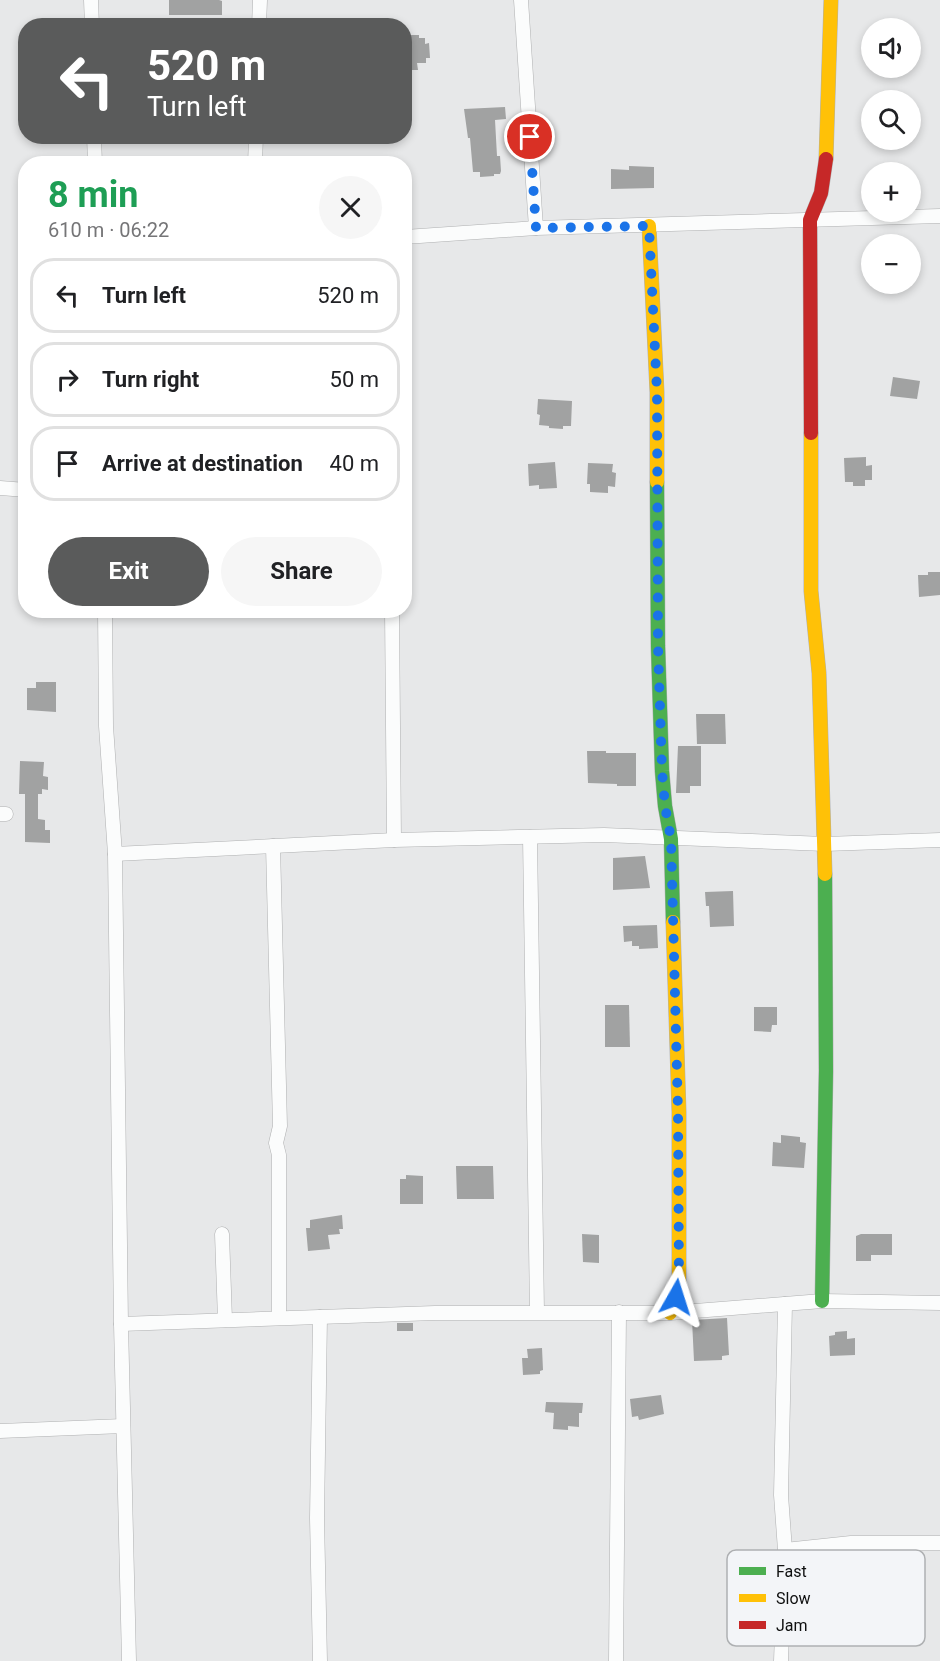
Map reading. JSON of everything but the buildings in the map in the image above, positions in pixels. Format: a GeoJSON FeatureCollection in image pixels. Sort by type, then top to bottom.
{"type":"FeatureCollection","features":[{"type":"Feature","properties":{"kind":"street"},"geometry":{"type":"LineString","coordinates":[[91,0],[92,18]]}},
{"type":"Feature","properties":{"kind":"street"},"geometry":{"type":"LineString","coordinates":[[259,18],[260,0]]}},
{"type":"Feature","properties":{"kind":"street"},"geometry":{"type":"LineString","coordinates":[[521,0],[536,228]]}},
{"type":"Feature","properties":{"kind":"street"},"geometry":{"type":"LineString","coordinates":[[822,1301],[826,1082],[825,844],[819,673],[811,591],[810,220],[819,204],[825,171],[831,0]]}},
{"type":"Feature","properties":{"kind":"street"},"geometry":{"type":"LineString","coordinates":[[412,237],[536,228],[940,216]]}},
{"type":"Feature","properties":{"kind":"street"},"geometry":{"type":"LineString","coordinates":[[649,226],[657,392],[660,703],[665,806],[671,839],[678,1112],[679,1282],[670,1313]]}},
{"type":"Feature","properties":{"kind":"street"},"geometry":{"type":"LineString","coordinates":[[0,488],[18,489]]}},
{"type":"Feature","properties":{"kind":"street"},"geometry":{"type":"LineString","coordinates":[[105,618],[106,726],[115,854],[123,1426],[129,1661]]}},
{"type":"Feature","properties":{"kind":"street"},"geometry":{"type":"LineString","coordinates":[[392,618],[394,840]]}},
{"type":"Feature","properties":{"kind":"street"},"geometry":{"type":"LineString","coordinates":[[115,854],[394,840],[604,835],[825,844],[940,840]]}},
{"type":"Feature","properties":{"kind":"street"},"geometry":{"type":"LineString","coordinates":[[530,837],[537,1312]]}},
{"type":"Feature","properties":{"kind":"street"},"geometry":{"type":"LineString","coordinates":[[273,846],[280,1126],[276,1143],[279,1155],[279,1318]]}},
{"type":"Feature","properties":{"kind":"street"},"geometry":{"type":"LineString","coordinates":[[222,1234],[225,1320]]}},
{"type":"Feature","properties":{"kind":"street"},"geometry":{"type":"LineString","coordinates":[[122,1324],[537,1312],[670,1313],[822,1301],[940,1303]]}},
{"type":"Feature","properties":{"kind":"street"},"geometry":{"type":"LineString","coordinates":[[785,1304],[782,1495],[785,1550],[851,1543],[940,1543]]}},
{"type":"Feature","properties":{"kind":"street"},"geometry":{"type":"LineString","coordinates":[[616,1661],[619,1312]]}},
{"type":"Feature","properties":{"kind":"street"},"geometry":{"type":"LineString","coordinates":[[320,1317],[317,1518],[320,1661]]}},
{"type":"Feature","properties":{"kind":"street"},"geometry":{"type":"LineString","coordinates":[[0,1431],[123,1426]]}},
{"type":"Feature","properties":{"kind":"street"},"geometry":{"type":"LineString","coordinates":[[781,1661],[782,1646]]}},
{"type":"Feature","properties":{"kind":"traffic: fast"},"geometry":{"type":"LineString","coordinates":[[657,482],[658,646],[662,771],[671,839],[673,922]]}},
{"type":"Feature","properties":{"kind":"traffic: fast"},"geometry":{"type":"LineString","coordinates":[[822,1301],[826,1071],[825,874]]}},
{"type":"Feature","properties":{"kind":"traffic: slow"},"geometry":{"type":"LineString","coordinates":[[826,159],[831,0]]}},
{"type":"Feature","properties":{"kind":"traffic: slow"},"geometry":{"type":"LineString","coordinates":[[649,226],[657,392],[657,482]]}},
{"type":"Feature","properties":{"kind":"traffic: slow"},"geometry":{"type":"LineString","coordinates":[[811,433],[811,591],[819,673],[825,874]]}},
{"type":"Feature","properties":{"kind":"traffic: slow"},"geometry":{"type":"LineString","coordinates":[[670,1313],[679,1282],[679,1112],[673,922]]}},
{"type":"Feature","properties":{"kind":"traffic: jam"},"geometry":{"type":"LineString","coordinates":[[811,433],[810,220],[821,193],[826,159]]}},
{"type":"Feature","properties":{"kind":"route"},"geometry":{"type":"LineString","coordinates":[[530,137],[536,228],[649,226],[657,392],[658,646],[662,771],[671,839],[678,1112],[679,1282],[676,1297]]}}]}
